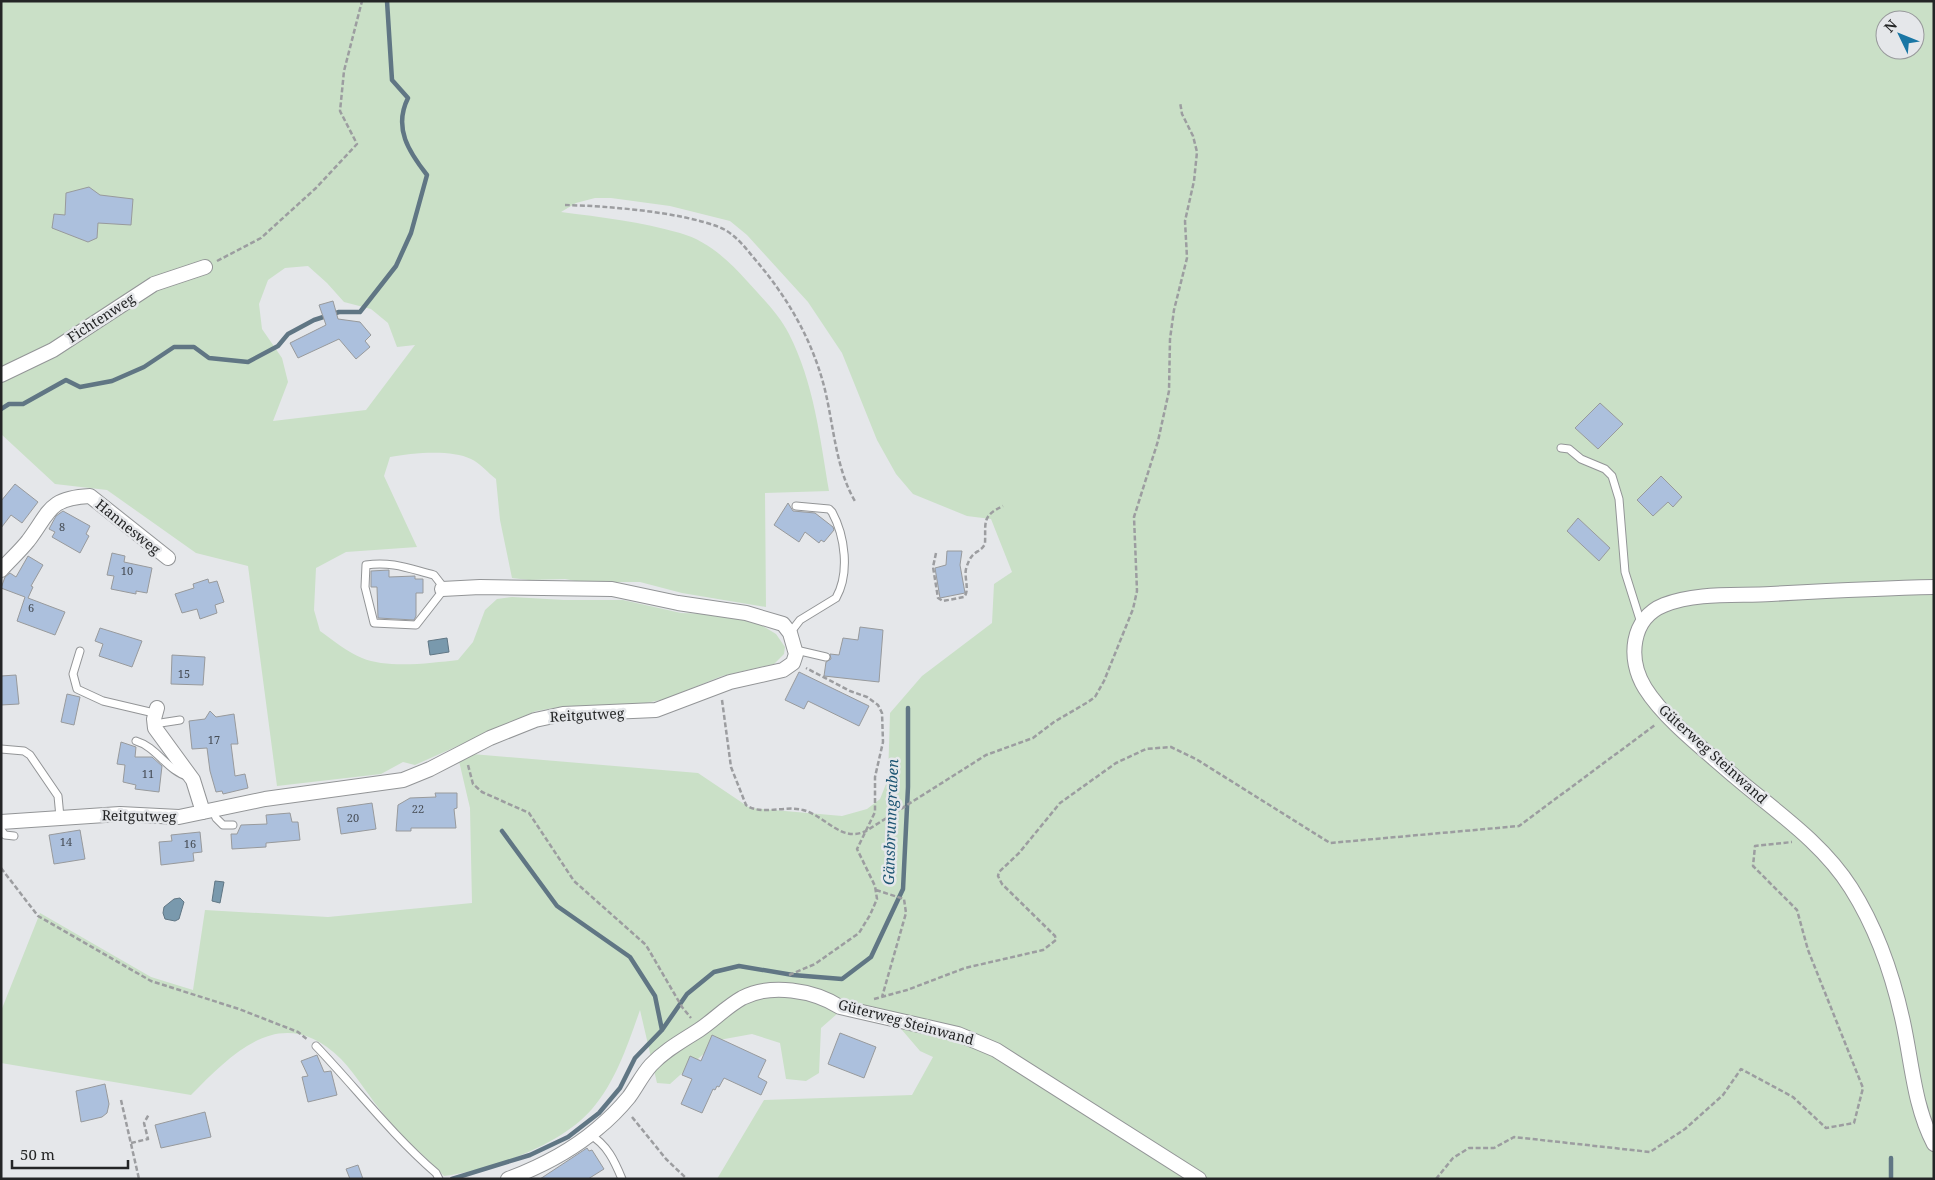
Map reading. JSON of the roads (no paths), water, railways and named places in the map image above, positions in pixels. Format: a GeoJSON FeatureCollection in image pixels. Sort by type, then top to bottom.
{"type":"FeatureCollection","features":[{"type":"Feature","properties":{"kind":"street","name":"Fichtenweg"},"geometry":{"type":"LineString","coordinates":[[1,375],[53,350],[154,284],[204,267]]}},
{"type":"Feature","properties":{"kind":"street","name":"Hannesweg"},"geometry":{"type":"LineString","coordinates":[[1,570],[28,541],[43,518],[57,502],[70,497],[90,496],[168,558]]}},
{"type":"Feature","properties":{"kind":"street"},"geometry":{"type":"LineString","coordinates":[[442,589],[480,586],[618,590],[780,622],[790,633],[795,655]]}},
{"type":"Feature","properties":{"kind":"street"},"geometry":{"type":"LineString","coordinates":[[1641,623],[1663,605],[1691,598],[1934,587]]}},
{"type":"Feature","properties":{"kind":"street","name":"Güterweg Steinwand"},"geometry":{"type":"LineString","coordinates":[[1641,623],[1634,641],[1637,670],[1645,688],[1668,715],[1734,776],[1811,840],[1832,861],[1852,888],[1867,916],[1888,965],[1903,1022],[1916,1096],[1934,1144]]}},
{"type":"Feature","properties":{"kind":"street","name":"Reitgutweg"},"geometry":{"type":"LineString","coordinates":[[1,822],[124,814],[169,818],[283,796],[402,780],[430,770],[515,727],[544,717],[563,714],[656,710],[676,704],[719,686],[778,672],[787,668],[795,655]]}},
{"type":"Feature","properties":{"kind":"street"},"geometry":{"type":"LineString","coordinates":[[155,715],[158,733],[190,777],[208,811]]}},
{"type":"Feature","properties":{"kind":"street","name":"Güterweg Steinwand"},"geometry":{"type":"LineString","coordinates":[[509,1179],[552,1160],[590,1135],[621,1106],[658,1058],[742,998],[775,989],[797,991],[831,1001],[840,1007],[940,1029],[975,1040],[1017,1061],[1199,1179]]}},
{"type":"Feature","properties":{"kind":"lane"},"geometry":{"type":"LineString","coordinates":[[1561,448],[1569,449],[1581,459],[1605,469],[1612,476],[1619,499],[1624,572],[1641,623]]}},
{"type":"Feature","properties":{"kind":"lane"},"geometry":{"type":"LineString","coordinates":[[790,633],[800,620],[836,598],[842,584],[844,565],[842,543],[832,512],[829,509],[796,506]]}},
{"type":"Feature","properties":{"kind":"lane"},"geometry":{"type":"LineString","coordinates":[[368,565],[410,566],[418,572],[434,575],[439,580],[442,589],[438,598],[427,609],[420,622],[416,625],[376,624],[372,621],[370,604],[366,594],[365,568],[368,565]]}},
{"type":"Feature","properties":{"kind":"lane"},"geometry":{"type":"LineString","coordinates":[[80,651],[73,674],[77,689],[102,701],[180,720]]}},
{"type":"Feature","properties":{"kind":"lane"},"geometry":{"type":"LineString","coordinates":[[795,655],[826,657]]}},
{"type":"Feature","properties":{"kind":"lane"},"geometry":{"type":"LineString","coordinates":[[136,740],[148,747],[176,772],[190,777]]}},
{"type":"Feature","properties":{"kind":"lane"},"geometry":{"type":"LineString","coordinates":[[1,749],[24,751],[30,755],[58,796],[60,817]]}},
{"type":"Feature","properties":{"kind":"lane"},"geometry":{"type":"LineString","coordinates":[[208,811],[223,825],[233,825]]}},
{"type":"Feature","properties":{"kind":"lane"},"geometry":{"type":"LineString","coordinates":[[1,830],[5,835],[14,836]]}},
{"type":"Feature","properties":{"kind":"lane"},"geometry":{"type":"LineString","coordinates":[[316,1046],[346,1076],[400,1139],[439,1178]]}},
{"type":"Feature","properties":{"kind":"lane"},"geometry":{"type":"LineString","coordinates":[[590,1135],[600,1140],[622,1179]]}},
{"type":"Feature","properties":{"kind":"water"},"geometry":{"type":"Polygon","coordinates":[[[447,638],[449,652],[430,655],[428,641],[447,638]]]}},
{"type":"Feature","properties":{"kind":"water"},"geometry":{"type":"Polygon","coordinates":[[[215,881],[224,882],[220,903],[212,901],[215,881]]]}},
{"type":"Feature","properties":{"kind":"water"},"geometry":{"type":"Polygon","coordinates":[[[180,898],[184,902],[179,919],[175,921],[165,919],[164,907],[174,899],[180,898]]]}},
{"type":"Feature","properties":{"kind":"waterway"},"geometry":{"type":"LineString","coordinates":[[1,409],[9,404],[23,404],[66,380],[80,387],[112,381],[144,367],[174,347],[194,347],[209,358],[248,362],[278,346],[288,334],[314,320],[339,312],[360,312],[396,266],[411,233],[427,175],[414,157],[405,139],[402,119],[408,98],[392,80],[387,1]]}},
{"type":"Feature","properties":{"kind":"waterway","name":"Gänsbrunngraben"},"geometry":{"type":"LineString","coordinates":[[452,1179],[530,1155],[568,1137],[599,1113],[620,1088],[635,1058],[662,1030],[687,994],[714,972],[739,966],[793,975],[842,979],[871,957],[903,889],[908,787],[908,708]]}},
{"type":"Feature","properties":{"kind":"waterway","name":"Gänsbrunngraben"},"geometry":{"type":"LineString","coordinates":[[502,831],[557,906],[630,957],[655,996],[662,1030]]}},
{"type":"Feature","properties":{"kind":"waterway"},"geometry":{"type":"LineString","coordinates":[[1891,1158],[1891,1179]]}}]}
